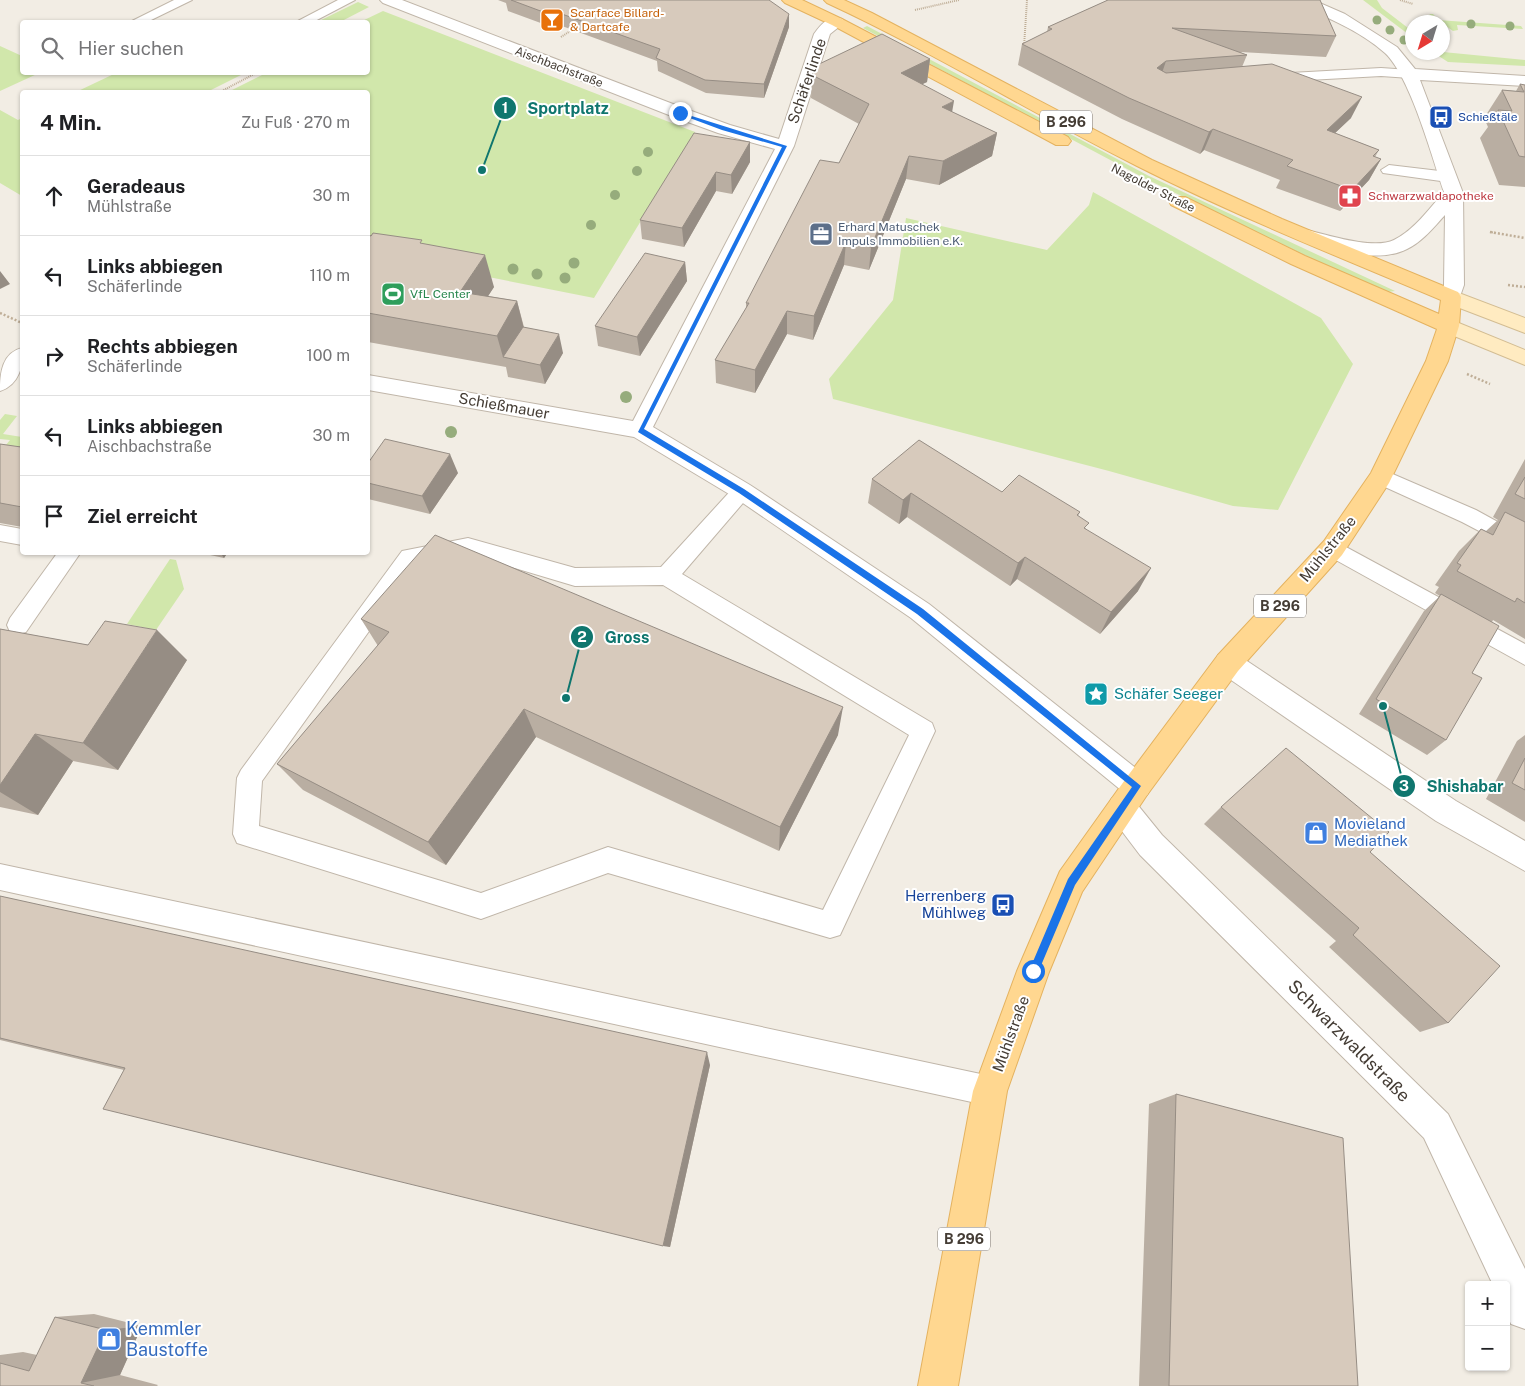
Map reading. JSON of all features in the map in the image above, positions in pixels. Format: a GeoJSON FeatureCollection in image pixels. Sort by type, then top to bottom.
{"type":"FeatureCollection","features":[{"type":"Feature","properties":{"kind":"main road","name":"Nagolder Straße"},"geometry":{"type":"LineString","coordinates":[[790,0],[896,30],[1102,142],[1194,188],[1304,236],[1525,326]]}},
{"type":"Feature","properties":{"kind":"main road","name":"Nagolder Straße"},"geometry":{"type":"LineString","coordinates":[[834,11],[1085,154],[1136,179]]}},
{"type":"Feature","properties":{"kind":"main road","name":"Nagolder Straße"},"geometry":{"type":"LineString","coordinates":[[1161,192],[1298,260],[1525,358]]}},
{"type":"Feature","properties":{"kind":"main road","name":"Mühlstraße"},"geometry":{"type":"LineString","coordinates":[[938,1386],[990,1091],[1033,971],[1071,882],[1130,797],[1228,663],[1333,548],[1381,477],[1437,361],[1449,326],[1451,297]]}},
{"type":"Feature","properties":{"kind":"street"},"geometry":{"type":"LineString","coordinates":[[1304,0],[1340,17],[1369,34],[1391,50],[1410,74],[1451,185],[1454,285],[1451,297]]}},
{"type":"Feature","properties":{"kind":"street","name":"Aischbachstraße"},"geometry":{"type":"LineString","coordinates":[[392,1],[724,129],[785,146]]}},
{"type":"Feature","properties":{"kind":"street","name":"Schäferlinde"},"geometry":{"type":"LineString","coordinates":[[640,430],[785,146],[822,34],[834,11]]}},
{"type":"Feature","properties":{"kind":"street"},"geometry":{"type":"LineString","coordinates":[[1410,74],[1525,81]]}},
{"type":"Feature","properties":{"kind":"street"},"geometry":{"type":"LineString","coordinates":[[1304,236],[1353,247],[1372,248],[1399,245],[1451,185]]}},
{"type":"Feature","properties":{"kind":"street"},"geometry":{"type":"LineString","coordinates":[[0,383],[20,358]]}},
{"type":"Feature","properties":{"kind":"street","name":"Schießmauer"},"geometry":{"type":"LineString","coordinates":[[370,383],[640,430]]}},
{"type":"Feature","properties":{"kind":"street"},"geometry":{"type":"LineString","coordinates":[[640,430],[742,491],[920,612],[1130,797]]}},
{"type":"Feature","properties":{"kind":"street"},"geometry":{"type":"LineString","coordinates":[[1228,663],[1446,811],[1525,857]]}},
{"type":"Feature","properties":{"kind":"street","name":"Schwarzwaldstraße"},"geometry":{"type":"LineString","coordinates":[[1130,797],[1151,845],[1436,1126],[1525,1310]]}},
{"type":"Feature","properties":{"kind":"lane"},"geometry":{"type":"LineString","coordinates":[[141,20],[185,0]]}},
{"type":"Feature","properties":{"kind":"lane"},"geometry":{"type":"LineString","coordinates":[[307,20],[348,0]]}},
{"type":"Feature","properties":{"kind":"lane"},"geometry":{"type":"LineString","coordinates":[[1254,79],[1381,72],[1410,74]]}},
{"type":"Feature","properties":{"kind":"lane"},"geometry":{"type":"LineString","coordinates":[[1389,170],[1451,185]]}},
{"type":"Feature","properties":{"kind":"lane"},"geometry":{"type":"LineString","coordinates":[[1381,477],[1469,516],[1525,547]]}},
{"type":"Feature","properties":{"kind":"lane"},"geometry":{"type":"LineString","coordinates":[[667,576],[923,731],[830,925],[608,860],[482,906],[246,834],[250,778],[410,557],[468,546],[575,577],[667,576],[742,491]]}},
{"type":"Feature","properties":{"kind":"lane"},"geometry":{"type":"LineString","coordinates":[[0,533],[20,537]]}},
{"type":"Feature","properties":{"kind":"lane"},"geometry":{"type":"LineString","coordinates":[[1333,548],[1525,655]]}},
{"type":"Feature","properties":{"kind":"lane"},"geometry":{"type":"LineString","coordinates":[[18,625],[68,555]]}},
{"type":"Feature","properties":{"kind":"lane"},"geometry":{"type":"LineString","coordinates":[[0,878],[990,1091]]}},
{"type":"Feature","properties":{"kind":"path"},"geometry":{"type":"LineString","coordinates":[[1023,47],[1027,0]]}},
{"type":"Feature","properties":{"kind":"path"},"geometry":{"type":"LineString","coordinates":[[1400,0],[1413,4]]}},
{"type":"Feature","properties":{"kind":"path"},"geometry":{"type":"LineString","coordinates":[[531,55],[579,26]]}},
{"type":"Feature","properties":{"kind":"path"},"geometry":{"type":"LineString","coordinates":[[224,90],[252,75]]}},
{"type":"Feature","properties":{"kind":"path"},"geometry":{"type":"LineString","coordinates":[[1490,232],[1525,238]]}},
{"type":"Feature","properties":{"kind":"path"},"geometry":{"type":"LineString","coordinates":[[1506,285],[1525,287]]}},
{"type":"Feature","properties":{"kind":"path"},"geometry":{"type":"LineString","coordinates":[[0,313],[20,322]]}},
{"type":"Feature","properties":{"kind":"green space"},"geometry":{"type":"Polygon","coordinates":[[[1363,0],[1377,0],[1382,8],[1405,26],[1405,32],[1363,0]]]}},
{"type":"Feature","properties":{"kind":"green space"},"geometry":{"type":"Polygon","coordinates":[[[358,2],[369,7],[344,20],[321,20],[358,2]]]}},
{"type":"Feature","properties":{"kind":"green space"},"geometry":{"type":"Polygon","coordinates":[[[383,11],[695,132],[594,298],[370,253],[370,90],[232,90],[262,75],[370,75],[370,20],[364,20],[383,11]]]}},
{"type":"Feature","properties":{"kind":"green space"},"geometry":{"type":"Polygon","coordinates":[[[1450,21],[1521,26],[1523,29],[1457,25],[1458,30],[1453,31],[1450,29],[1450,21]]]}},
{"type":"Feature","properties":{"kind":"green space"},"geometry":{"type":"Polygon","coordinates":[[[867,26],[1149,176],[1395,291],[1388,292],[1317,261],[1144,178],[863,28],[867,26]]]}},
{"type":"Feature","properties":{"kind":"green space"},"geometry":{"type":"Polygon","coordinates":[[[0,46],[20,55],[20,75],[35,75],[0,91],[0,46]]]}},
{"type":"Feature","properties":{"kind":"green space"},"geometry":{"type":"Polygon","coordinates":[[[1450,53],[1525,60],[1525,66],[1448,62],[1445,60],[1450,60],[1450,53]]]}},
{"type":"Feature","properties":{"kind":"green space"},"geometry":{"type":"Polygon","coordinates":[[[112,75],[241,75],[211,90],[80,90],[112,75]]]}},
{"type":"Feature","properties":{"kind":"green space"},"geometry":{"type":"Polygon","coordinates":[[[0,110],[18,120],[20,119],[20,195],[0,183],[0,110]]]}},
{"type":"Feature","properties":{"kind":"green space"},"geometry":{"type":"Polygon","coordinates":[[[1093,192],[1321,318],[1353,364],[1278,510],[1233,506],[1109,471],[833,399],[829,379],[893,300],[906,218],[1047,250],[1089,205],[1093,192]]]}},
{"type":"Feature","properties":{"kind":"green space"},"geometry":{"type":"Polygon","coordinates":[[[5,414],[17,416],[3,434],[20,437],[20,454],[1,451],[10,440],[0,439],[0,420],[5,414]]]}},
{"type":"Feature","properties":{"kind":"green space"},"geometry":{"type":"Polygon","coordinates":[[[170,559],[176,560],[184,589],[156,630],[127,624],[170,559]]]}},
{"type":"Feature","properties":{"kind":"building"},"geometry":{"type":"Polygon","coordinates":[[[511,0],[769,0],[789,14],[764,84],[705,80],[656,58],[660,49],[559,13],[554,16],[511,0]]]}},
{"type":"Feature","properties":{"kind":"building"},"geometry":{"type":"Polygon","coordinates":[[[1108,0],[1320,0],[1336,36],[1172,28],[1247,55],[1166,61],[1157,68],[1166,73],[1272,64],[1362,97],[1327,130],[1379,150],[1373,156],[1381,159],[1352,190],[1287,166],[1293,160],[1213,129],[1209,132],[1129,98],[1022,44],[1052,29],[1048,27],[1108,0]]]}},
{"type":"Feature","properties":{"kind":"building"},"geometry":{"type":"Polygon","coordinates":[[[882,34],[930,59],[901,73],[954,101],[942,107],[997,133],[943,161],[909,156],[871,247],[846,242],[814,316],[787,311],[755,370],[715,360],[749,303],[746,303],[820,160],[839,163],[869,104],[812,75],[815,66],[882,34]]]}},
{"type":"Feature","properties":{"kind":"building"},"geometry":{"type":"Polygon","coordinates":[[[1520,84],[1525,85],[1525,157],[1519,156],[1498,110],[1512,111],[1502,90],[1524,92],[1520,84]]]}},
{"type":"Feature","properties":{"kind":"building"},"geometry":{"type":"Polygon","coordinates":[[[694,133],[750,142],[731,175],[716,172],[682,228],[640,220],[694,133]]]}},
{"type":"Feature","properties":{"kind":"building"},"geometry":{"type":"Polygon","coordinates":[[[373,233],[422,240],[420,243],[485,255],[460,292],[517,301],[497,336],[370,313],[371,236],[373,233]]]}},
{"type":"Feature","properties":{"kind":"building"},"geometry":{"type":"Polygon","coordinates":[[[645,253],[685,262],[637,337],[595,326],[645,253]]]}},
{"type":"Feature","properties":{"kind":"building"},"geometry":{"type":"Polygon","coordinates":[[[523,327],[559,334],[540,365],[503,357],[523,327]]]}},
{"type":"Feature","properties":{"kind":"building"},"geometry":{"type":"Polygon","coordinates":[[[385,439],[450,454],[422,496],[370,483],[370,460],[385,439]]]}},
{"type":"Feature","properties":{"kind":"building"},"geometry":{"type":"Polygon","coordinates":[[[919,440],[1002,492],[1019,475],[1080,512],[1077,515],[1089,523],[1084,528],[1151,568],[1111,612],[1025,557],[1018,563],[911,493],[903,500],[872,479],[919,440]]]}},
{"type":"Feature","properties":{"kind":"building"},"geometry":{"type":"Polygon","coordinates":[[[0,444],[20,447],[20,507],[0,503],[0,444]]]}},
{"type":"Feature","properties":{"kind":"building"},"geometry":{"type":"Polygon","coordinates":[[[1525,477],[1525,499],[1515,494],[1525,477]]]}},
{"type":"Feature","properties":{"kind":"building"},"geometry":{"type":"Polygon","coordinates":[[[1505,512],[1525,522],[1525,603],[1517,598],[1515,602],[1457,571],[1461,565],[1457,563],[1481,529],[1493,535],[1505,512]]]}},
{"type":"Feature","properties":{"kind":"building"},"geometry":{"type":"Polygon","coordinates":[[[435,535],[843,707],[780,827],[524,709],[428,842],[277,764],[389,632],[361,619],[435,535]]]}},
{"type":"Feature","properties":{"kind":"building"},"geometry":{"type":"Polygon","coordinates":[[[1441,594],[1499,626],[1472,673],[1482,678],[1446,740],[1376,699],[1441,594]]]}},
{"type":"Feature","properties":{"kind":"building"},"geometry":{"type":"Polygon","coordinates":[[[105,621],[157,630],[83,743],[35,734],[0,785],[0,629],[88,645],[105,621]]]}},
{"type":"Feature","properties":{"kind":"building"},"geometry":{"type":"Polygon","coordinates":[[[1286,748],[1389,832],[1370,852],[1500,966],[1448,1023],[1353,935],[1359,928],[1221,807],[1286,748]]]}},
{"type":"Feature","properties":{"kind":"building"},"geometry":{"type":"Polygon","coordinates":[[[1525,758],[1525,790],[1512,783],[1525,758]]]}},
{"type":"Feature","properties":{"kind":"building"},"geometry":{"type":"Polygon","coordinates":[[[0,896],[707,1052],[663,1246],[103,1109],[125,1068],[0,1038],[0,896]]]}},
{"type":"Feature","properties":{"kind":"building"},"geometry":{"type":"Polygon","coordinates":[[[1176,1094],[1343,1138],[1358,1386],[1169,1386],[1176,1094]]]}},
{"type":"Feature","properties":{"kind":"building"},"geometry":{"type":"Polygon","coordinates":[[[55,1317],[106,1330],[81,1383],[94,1386],[0,1386],[0,1363],[29,1371],[55,1317]]]}},
{"type":"Feature","properties":{"kind":"place","name":"Scarface Billard- & Dartcafe"},"geometry":{"type":"Point","coordinates":[552,20]}},
{"type":"Feature","properties":{"kind":"place","name":"Schießtäle"},"geometry":{"type":"Point","coordinates":[1441,117]}},
{"type":"Feature","properties":{"kind":"place","name":"Sportplatz"},"geometry":{"type":"Point","coordinates":[482,170]}},
{"type":"Feature","properties":{"kind":"place","name":"Schwarzwaldapotheke"},"geometry":{"type":"Point","coordinates":[1350,196]}},
{"type":"Feature","properties":{"kind":"place","name":"Erhard Matuschek Impuls Immobilien e.K."},"geometry":{"type":"Point","coordinates":[821,234]}},
{"type":"Feature","properties":{"kind":"place","name":"VfL Center"},"geometry":{"type":"Point","coordinates":[393,294]}},
{"type":"Feature","properties":{"kind":"place","name":"Schäfer Seeger"},"geometry":{"type":"Point","coordinates":[1096,694]}},
{"type":"Feature","properties":{"kind":"place","name":"Gross"},"geometry":{"type":"Point","coordinates":[566,698]}},
{"type":"Feature","properties":{"kind":"place","name":"Shishabar"},"geometry":{"type":"Point","coordinates":[1383,706]}},
{"type":"Feature","properties":{"kind":"place","name":"Movieland Mediathek"},"geometry":{"type":"Point","coordinates":[1316,833]}},
{"type":"Feature","properties":{"kind":"place","name":"Herrenberg Mühlweg"},"geometry":{"type":"Point","coordinates":[1003,905]}},
{"type":"Feature","properties":{"kind":"place","name":"Kemmler Baustoffe"},"geometry":{"type":"Point","coordinates":[109,1339]}},
{"type":"Feature","properties":{"kind":"route"},"geometry":{"type":"LineString","coordinates":[[680,113],[724,129],[785,146],[640,430],[742,491],[920,612],[1137,786],[1071,882],[1033,971]]}}]}
